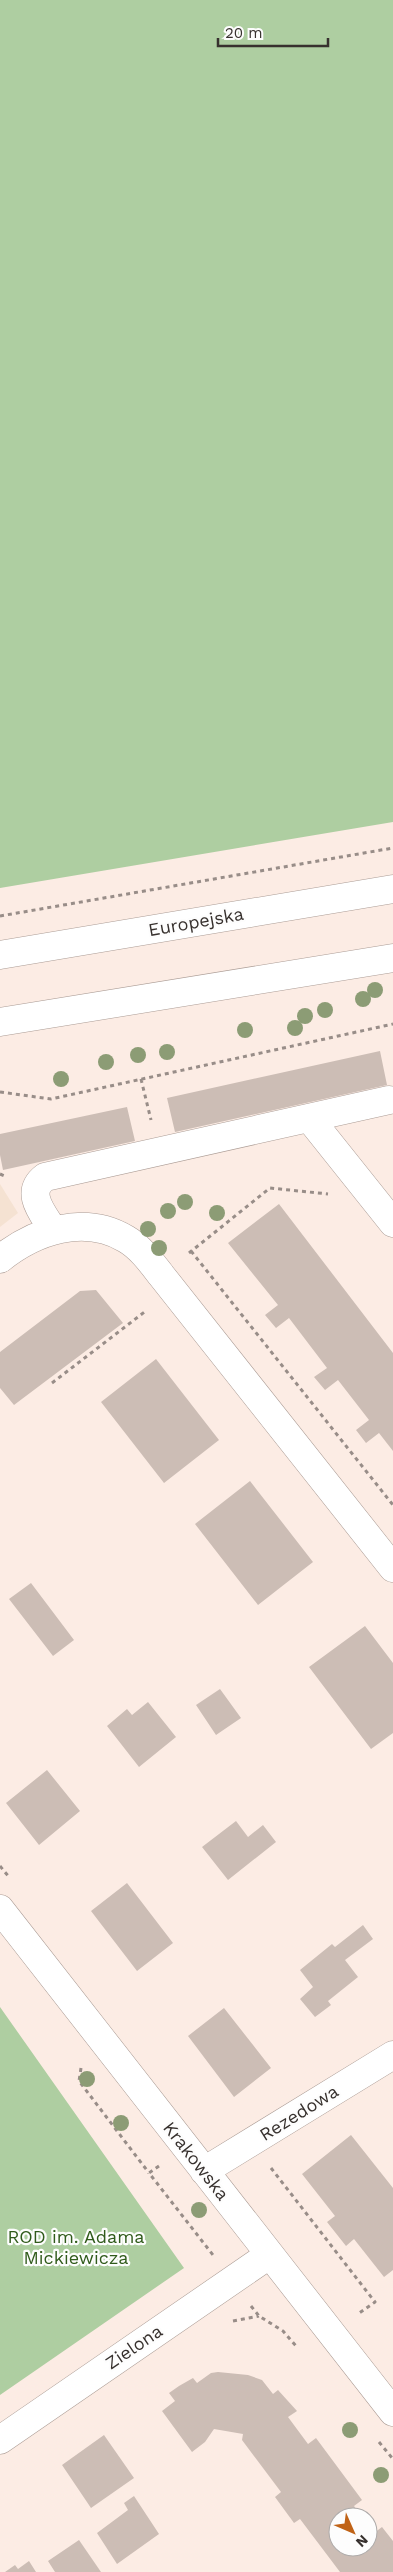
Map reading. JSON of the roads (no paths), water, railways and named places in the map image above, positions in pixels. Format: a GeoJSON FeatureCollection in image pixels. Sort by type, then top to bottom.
{"type":"FeatureCollection","features":[{"type":"Feature","properties":{"kind":"street","name":"Europejska"},"geometry":{"type":"LineString","coordinates":[[0,955],[393,889]]}},
{"type":"Feature","properties":{"kind":"street"},"geometry":{"type":"LineString","coordinates":[[0,1022],[393,958]]}},
{"type":"Feature","properties":{"kind":"street"},"geometry":{"type":"LineString","coordinates":[[53,1230],[35,1199],[34,1190],[37,1183],[45,1178],[389,1100]]}},
{"type":"Feature","properties":{"kind":"street"},"geometry":{"type":"LineString","coordinates":[[310,1119],[393,1223]]}},
{"type":"Feature","properties":{"kind":"street"},"geometry":{"type":"LineString","coordinates":[[0,1259],[18,1244],[53,1230],[92,1227],[107,1230],[127,1240],[139,1250],[167,1282],[393,1568]]}},
{"type":"Feature","properties":{"kind":"street","name":"Krakowska"},"geometry":{"type":"LineString","coordinates":[[0,1909],[393,2412]]}},
{"type":"Feature","properties":{"kind":"street","name":"Rezedowa"},"geometry":{"type":"LineString","coordinates":[[204,2171],[393,2055]]}},
{"type":"Feature","properties":{"kind":"street","name":"Zielona"},"geometry":{"type":"LineString","coordinates":[[0,2440],[269,2255]]}},
{"type":"Feature","properties":{"kind":"park label","name":"ROD im. Adama Mickiewicza"},"geometry":{"type":"Point","coordinates":[76,2247]}}]}
